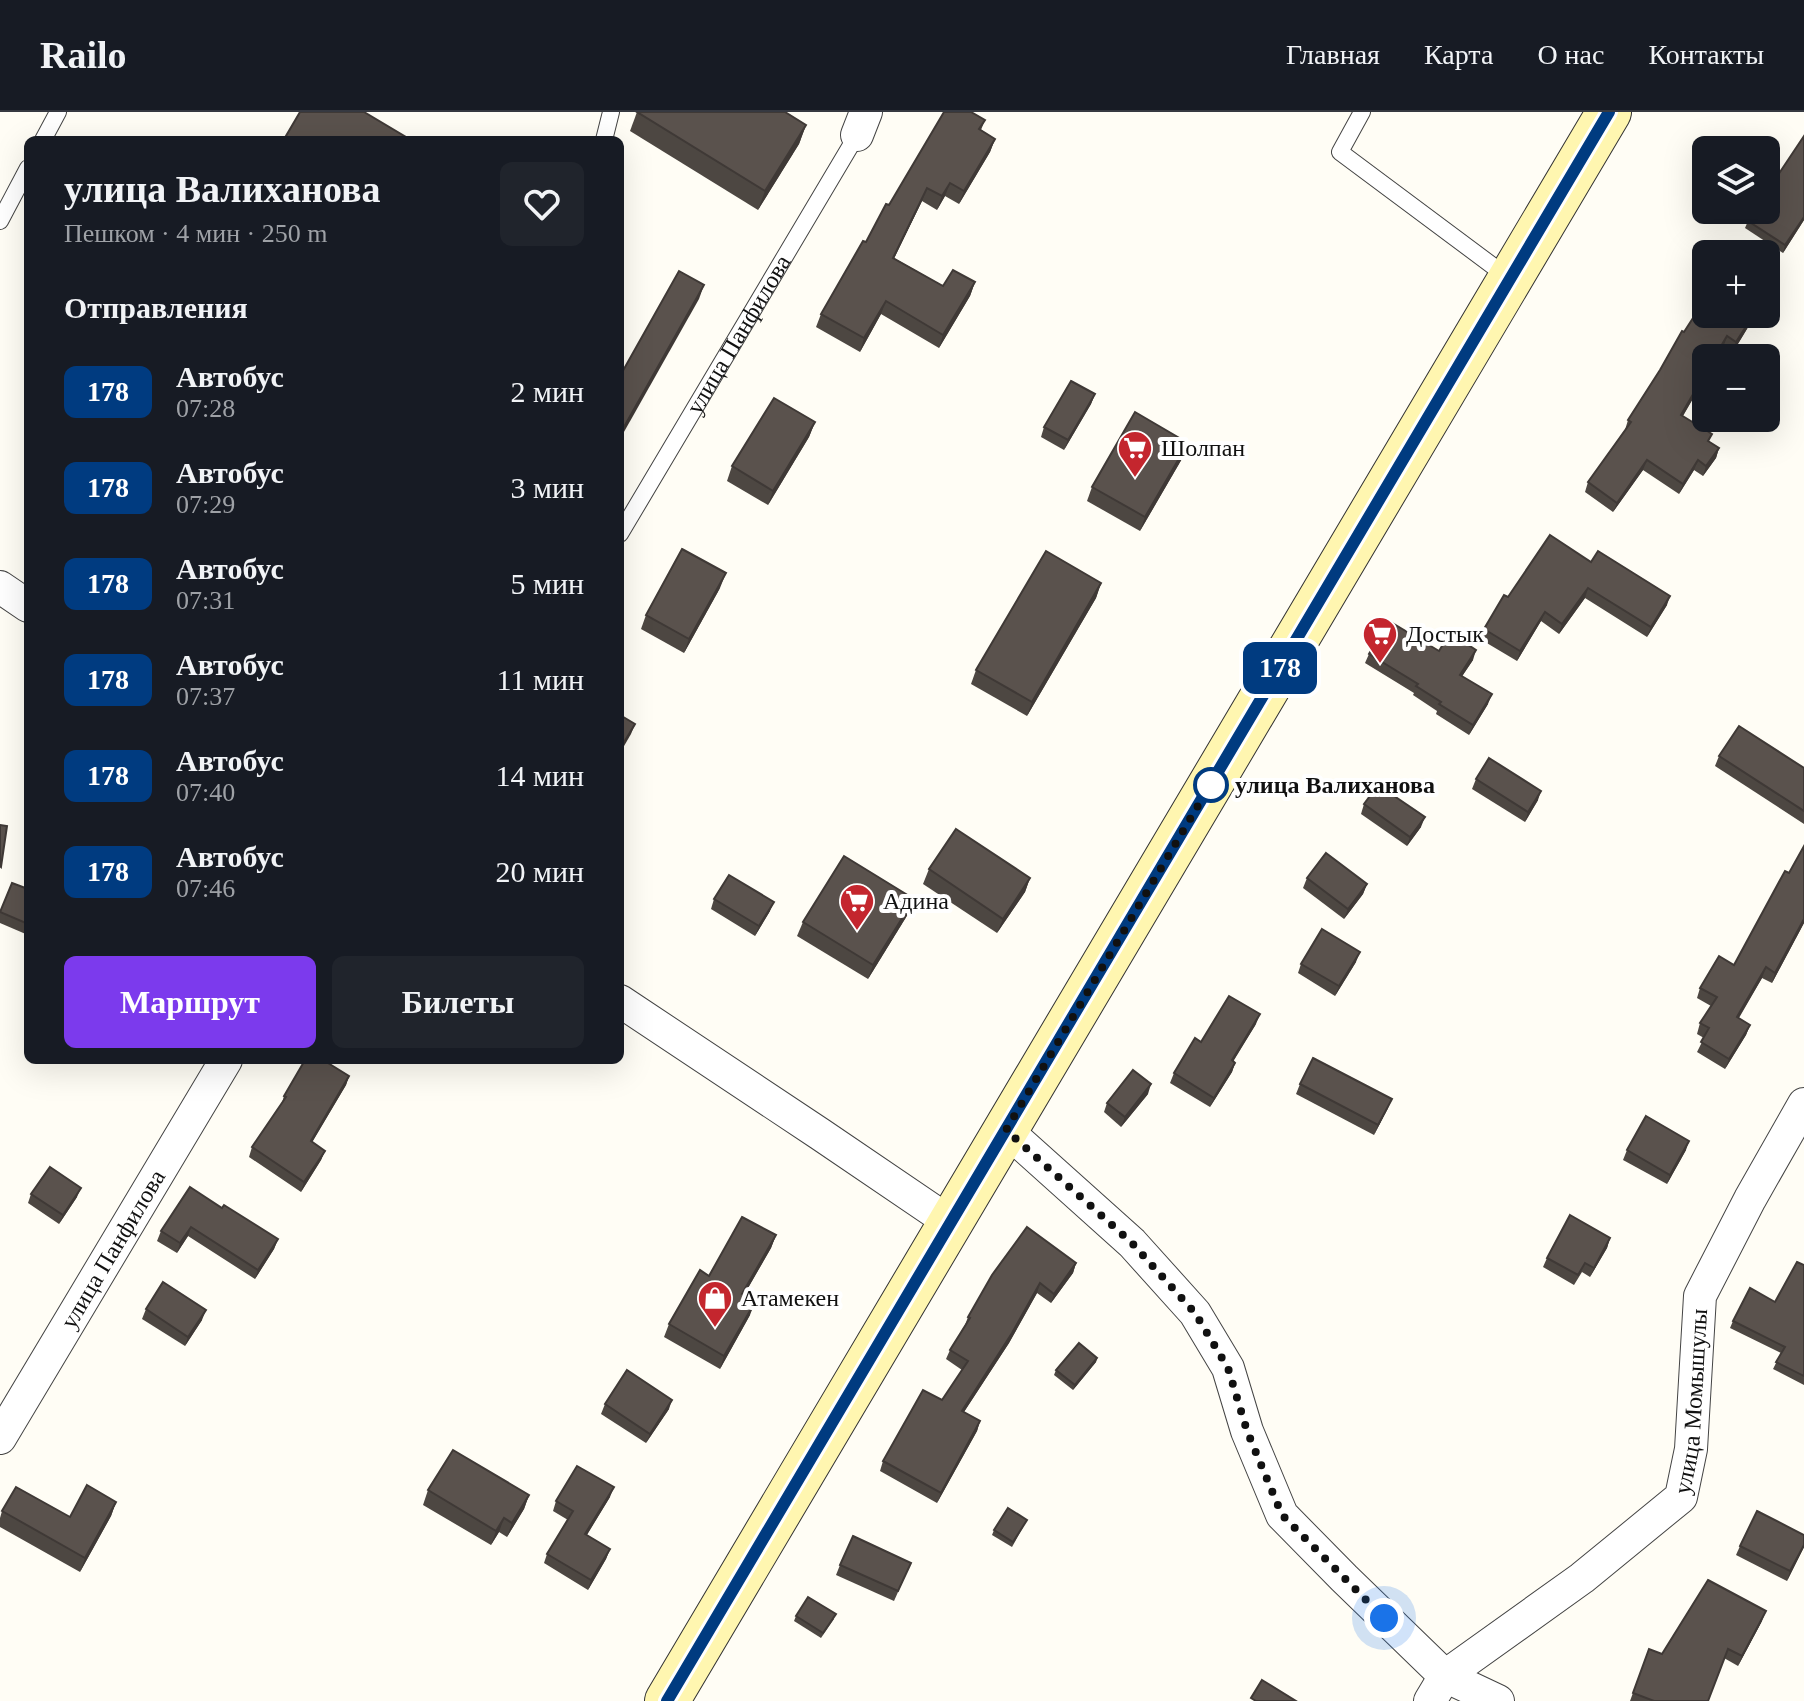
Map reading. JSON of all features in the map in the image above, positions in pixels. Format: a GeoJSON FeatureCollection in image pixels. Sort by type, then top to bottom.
{"type":"FeatureCollection","features":[{"type":"Feature","properties":{"kind":"main road"},"geometry":{"type":"LineString","coordinates":[[667,1701],[1609,112]]}},
{"type":"Feature","properties":{"kind":"street"},"geometry":{"type":"LineString","coordinates":[[0,587],[24,603]]}},
{"type":"Feature","properties":{"kind":"street"},"geometry":{"type":"LineString","coordinates":[[624,1004],[951,1223]]}},
{"type":"Feature","properties":{"kind":"street","name":"улица Панфилова"},"geometry":{"type":"LineString","coordinates":[[0,1438],[224,1064]]}},
{"type":"Feature","properties":{"kind":"street","name":"улица Момышулы"},"geometry":{"type":"LineString","coordinates":[[1438,1689],[1681,1497],[1691,1449],[1700,1296],[1804,1104]]}},
{"type":"Feature","properties":{"kind":"street"},"geometry":{"type":"LineString","coordinates":[[1006,1130],[1132,1243],[1195,1313],[1228,1368],[1247,1431],[1282,1515],[1344,1578],[1438,1689],[1498,1701]]}},
{"type":"Feature","properties":{"kind":"lane"},"geometry":{"type":"LineString","coordinates":[[45,136],[58,112]]}},
{"type":"Feature","properties":{"kind":"lane"},"geometry":{"type":"LineString","coordinates":[[605,136],[611,112]]}},
{"type":"Feature","properties":{"kind":"lane"},"geometry":{"type":"LineString","coordinates":[[1362,112],[1340,152],[1510,279]]}},
{"type":"Feature","properties":{"kind":"lane","name":"улица Панфилова"},"geometry":{"type":"LineString","coordinates":[[624,527],[861,124]]}},
{"type":"Feature","properties":{"kind":"lane"},"geometry":{"type":"LineString","coordinates":[[0,221],[24,176]]}},
{"type":"Feature","properties":{"kind":"building"},"geometry":{"type":"Polygon","coordinates":[[[300,112],[364,112],[404,136],[286,136],[300,112]]]}},
{"type":"Feature","properties":{"kind":"building"},"geometry":{"type":"Polygon","coordinates":[[[637,112],[785,112],[806,125],[765,191],[637,112]]]}},
{"type":"Feature","properties":{"kind":"building"},"geometry":{"type":"Polygon","coordinates":[[[944,112],[971,112],[985,120],[979,129],[995,139],[964,191],[950,183],[942,196],[927,188],[893,258],[943,286],[953,270],[975,282],[943,335],[886,301],[864,338],[821,314],[944,112]]]}},
{"type":"Feature","properties":{"kind":"building"},"geometry":{"type":"Polygon","coordinates":[[[1804,136],[1804,217],[1785,245],[1753,224],[1780,224],[1780,172],[1804,136]]]}},
{"type":"Feature","properties":{"kind":"building"},"geometry":{"type":"Polygon","coordinates":[[[679,271],[704,285],[624,427],[624,369],[679,271]]]}},
{"type":"Feature","properties":{"kind":"building"},"geometry":{"type":"Polygon","coordinates":[[[1692,320],[1692,328],[1745,328],[1736,342],[1727,336],[1722,344],[1692,344],[1692,396],[1681,415],[1692,422],[1692,432],[1712,434],[1708,441],[1719,448],[1706,466],[1698,460],[1683,484],[1647,460],[1617,503],[1588,482],[1631,422],[1628,420],[1692,320]]]}},
{"type":"Feature","properties":{"kind":"building"},"geometry":{"type":"Polygon","coordinates":[[[1071,381],[1095,394],[1068,440],[1044,427],[1071,381]]]}},
{"type":"Feature","properties":{"kind":"building"},"geometry":{"type":"Polygon","coordinates":[[[774,398],[815,422],[773,491],[732,466],[774,398]]]}},
{"type":"Feature","properties":{"kind":"building","name":"Шолпан"},"geometry":{"type":"Polygon","coordinates":[[[1135,412],[1188,443],[1145,517],[1092,487],[1135,412]]]}},
{"type":"Feature","properties":{"kind":"building"},"geometry":{"type":"Polygon","coordinates":[[[1550,535],[1591,562],[1598,551],[1670,596],[1651,627],[1588,588],[1562,624],[1545,612],[1520,651],[1484,629],[1504,595],[1508,597],[1550,535]]]}},
{"type":"Feature","properties":{"kind":"building"},"geometry":{"type":"Polygon","coordinates":[[[682,549],[726,573],[689,639],[646,615],[682,549]]]}},
{"type":"Feature","properties":{"kind":"building"},"geometry":{"type":"Polygon","coordinates":[[[1046,551],[1101,583],[1032,702],[976,670],[1046,551]]]}},
{"type":"Feature","properties":{"kind":"building"},"geometry":{"type":"Polygon","coordinates":[[[1389,621],[1439,651],[1450,633],[1476,650],[1460,675],[1492,694],[1473,725],[1439,704],[1441,702],[1416,686],[1418,684],[1369,654],[1389,621]]]}},
{"type":"Feature","properties":{"kind":"building"},"geometry":{"type":"Polygon","coordinates":[[[624,717],[635,724],[624,742],[624,717]]]}},
{"type":"Feature","properties":{"kind":"building"},"geometry":{"type":"Polygon","coordinates":[[[1739,726],[1804,768],[1804,811],[1719,756],[1739,726]]]}},
{"type":"Feature","properties":{"kind":"building"},"geometry":{"type":"Polygon","coordinates":[[[1489,758],[1541,791],[1528,812],[1476,779],[1489,758]]]}},
{"type":"Feature","properties":{"kind":"building"},"geometry":{"type":"Polygon","coordinates":[[[1378,785],[1425,817],[1410,837],[1364,804],[1378,785]]]}},
{"type":"Feature","properties":{"kind":"building"},"geometry":{"type":"Polygon","coordinates":[[[0,825],[7,826],[1,867],[0,866],[0,825]]]}},
{"type":"Feature","properties":{"kind":"building"},"geometry":{"type":"Polygon","coordinates":[[[956,829],[1030,878],[1003,919],[929,869],[956,829]]]}},
{"type":"Feature","properties":{"kind":"building"},"geometry":{"type":"Polygon","coordinates":[[[1804,846],[1804,919],[1775,973],[1766,967],[1737,1017],[1750,1025],[1729,1059],[1701,1042],[1709,1028],[1700,1023],[1717,997],[1700,988],[1719,956],[1734,965],[1785,871],[1789,873],[1804,846]]]}},
{"type":"Feature","properties":{"kind":"building"},"geometry":{"type":"Polygon","coordinates":[[[1326,853],[1367,884],[1348,909],[1307,878],[1326,853]]]}},
{"type":"Feature","properties":{"kind":"building"},"geometry":{"type":"Polygon","coordinates":[[[844,856],[914,899],[873,965],[803,922],[844,856]]]}},
{"type":"Feature","properties":{"kind":"building"},"geometry":{"type":"Polygon","coordinates":[[[729,875],[774,902],[759,926],[714,899],[729,875]]]}},
{"type":"Feature","properties":{"kind":"building"},"geometry":{"type":"Polygon","coordinates":[[[12,883],[24,888],[24,922],[0,912],[12,883]]]}},
{"type":"Feature","properties":{"kind":"building"},"geometry":{"type":"Polygon","coordinates":[[[1322,929],[1360,952],[1339,986],[1301,964],[1322,929]]]}},
{"type":"Feature","properties":{"kind":"building"},"geometry":{"type":"Polygon","coordinates":[[[1229,996],[1260,1014],[1232,1060],[1235,1063],[1214,1098],[1174,1073],[1195,1038],[1201,1042],[1229,996]]]}},
{"type":"Feature","properties":{"kind":"building"},"geometry":{"type":"Polygon","coordinates":[[[1313,1058],[1392,1099],[1378,1125],[1300,1084],[1313,1058]]]}},
{"type":"Feature","properties":{"kind":"building"},"geometry":{"type":"Polygon","coordinates":[[[303,1064],[330,1064],[349,1076],[311,1141],[325,1151],[304,1182],[252,1147],[303,1064]]]}},
{"type":"Feature","properties":{"kind":"building"},"geometry":{"type":"Polygon","coordinates":[[[1133,1070],[1151,1084],[1125,1117],[1107,1103],[1133,1070]]]}},
{"type":"Feature","properties":{"kind":"building"},"geometry":{"type":"Polygon","coordinates":[[[1646,1116],[1689,1141],[1670,1175],[1627,1150],[1646,1116]]]}},
{"type":"Feature","properties":{"kind":"building"},"geometry":{"type":"Polygon","coordinates":[[[50,1167],[81,1188],[63,1215],[31,1194],[50,1167]]]}},
{"type":"Feature","properties":{"kind":"building"},"geometry":{"type":"Polygon","coordinates":[[[190,1187],[278,1239],[258,1270],[191,1227],[180,1243],[161,1231],[190,1187]]]}},
{"type":"Feature","properties":{"kind":"building"},"geometry":{"type":"Polygon","coordinates":[[[1570,1215],[1610,1238],[1594,1268],[1585,1263],[1578,1275],[1547,1258],[1570,1215]]]}},
{"type":"Feature","properties":{"kind":"building"},"geometry":{"type":"Polygon","coordinates":[[[742,1217],[776,1235],[742,1294],[755,1302],[724,1356],[669,1324],[700,1270],[709,1276],[742,1217]]]}},
{"type":"Feature","properties":{"kind":"building"},"geometry":{"type":"Polygon","coordinates":[[[1027,1227],[1076,1263],[1054,1294],[1040,1283],[962,1411],[980,1421],[941,1493],[883,1461],[923,1390],[942,1400],[968,1361],[950,1350],[992,1275],[1027,1227]]]}},
{"type":"Feature","properties":{"kind":"building"},"geometry":{"type":"Polygon","coordinates":[[[1797,1262],[1804,1265],[1804,1376],[1776,1362],[1785,1347],[1733,1321],[1750,1288],[1775,1302],[1797,1262]]]}},
{"type":"Feature","properties":{"kind":"building"},"geometry":{"type":"Polygon","coordinates":[[[163,1282],[206,1310],[188,1337],[146,1309],[163,1282]]]}},
{"type":"Feature","properties":{"kind":"building"},"geometry":{"type":"Polygon","coordinates":[[[1079,1343],[1097,1358],[1075,1385],[1056,1370],[1079,1343]]]}},
{"type":"Feature","properties":{"kind":"building"},"geometry":{"type":"Polygon","coordinates":[[[627,1370],[672,1400],[650,1434],[605,1404],[627,1370]]]}},
{"type":"Feature","properties":{"kind":"building"},"geometry":{"type":"Polygon","coordinates":[[[453,1450],[529,1495],[512,1523],[504,1518],[496,1531],[428,1490],[453,1450]]]}},
{"type":"Feature","properties":{"kind":"building"},"geometry":{"type":"Polygon","coordinates":[[[577,1466],[614,1487],[585,1534],[610,1549],[591,1580],[547,1554],[573,1511],[556,1501],[577,1466]]]}},
{"type":"Feature","properties":{"kind":"building"},"geometry":{"type":"Polygon","coordinates":[[[87,1485],[116,1502],[85,1558],[2,1511],[16,1487],[70,1517],[87,1485]]]}},
{"type":"Feature","properties":{"kind":"building"},"geometry":{"type":"Polygon","coordinates":[[[1008,1508],[1027,1520],[1013,1542],[994,1530],[1008,1508]]]}},
{"type":"Feature","properties":{"kind":"building"},"geometry":{"type":"Polygon","coordinates":[[[1757,1511],[1804,1535],[1804,1545],[1790,1571],[1740,1546],[1757,1511]]]}},
{"type":"Feature","properties":{"kind":"building"},"geometry":{"type":"Polygon","coordinates":[[[853,1536],[911,1563],[898,1591],[840,1565],[853,1536]]]}},
{"type":"Feature","properties":{"kind":"building"},"geometry":{"type":"Polygon","coordinates":[[[1708,1580],[1766,1611],[1742,1656],[1728,1649],[1708,1701],[1654,1701],[1633,1693],[1649,1649],[1662,1654],[1708,1580]]]}},
{"type":"Feature","properties":{"kind":"building"},"geometry":{"type":"Polygon","coordinates":[[[808,1597],[836,1614],[823,1633],[796,1616],[808,1597]]]}},
{"type":"Feature","properties":{"kind":"building"},"geometry":{"type":"Polygon","coordinates":[[[1262,1680],[1296,1701],[1256,1701],[1251,1698],[1262,1680]]]}},
{"type":"Feature","properties":{"kind":"bus line","name":"178"},"geometry":{"type":"LineString","coordinates":[[667,1701],[1609,112]]}},
{"type":"Feature","properties":{"kind":"place","name":"Шолпан"},"geometry":{"type":"Point","coordinates":[1135,479]}},
{"type":"Feature","properties":{"kind":"place","name":"Достык"},"geometry":{"type":"Point","coordinates":[1380,665]}},
{"type":"Feature","properties":{"kind":"place","name":"улица Валиханова"},"geometry":{"type":"Point","coordinates":[1211,785]}},
{"type":"Feature","properties":{"kind":"place","name":"Адина"},"geometry":{"type":"Point","coordinates":[857,932]}},
{"type":"Feature","properties":{"kind":"place","name":"Атамекен"},"geometry":{"type":"Point","coordinates":[715,1329]}},
{"type":"Feature","properties":{"kind":"route"},"geometry":{"type":"LineString","coordinates":[[1211,785],[1215,777],[1006,1130],[1132,1243],[1195,1313],[1228,1368],[1247,1431],[1282,1515],[1384,1618]]}}]}
